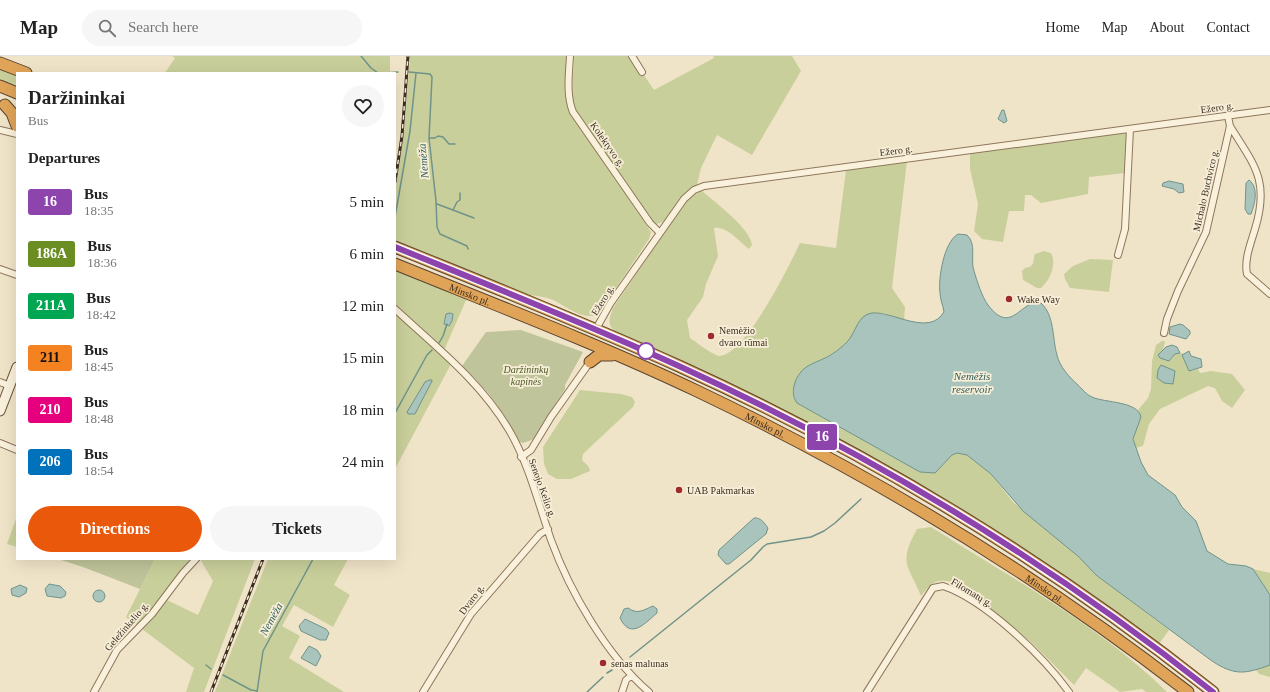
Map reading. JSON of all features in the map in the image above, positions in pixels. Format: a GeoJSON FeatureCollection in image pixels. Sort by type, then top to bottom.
{"type":"FeatureCollection","features":[{"type":"Feature","properties":{"kind":"highway"},"geometry":{"type":"LineString","coordinates":[[0,63],[23,72]]}},
{"type":"Feature","properties":{"kind":"highway"},"geometry":{"type":"LineString","coordinates":[[0,86],[16,93]]}},
{"type":"Feature","properties":{"kind":"highway"},"geometry":{"type":"LineString","coordinates":[[2,104],[16,110]]}},
{"type":"Feature","properties":{"kind":"highway"},"geometry":{"type":"LineString","coordinates":[[2,104],[12,113],[16,123]]}},
{"type":"Feature","properties":{"kind":"highway","name":"Minsko pl."},"geometry":{"type":"LineString","coordinates":[[398,248],[510,292],[682,367],[772,411],[899,480],[951,510],[1068,585],[1213,692]]}},
{"type":"Feature","properties":{"kind":"highway","name":"Minsko pl."},"geometry":{"type":"LineString","coordinates":[[396,264],[582,340],[655,372],[752,418],[918,508],[1073,608],[1188,692]]}},
{"type":"Feature","properties":{"kind":"highway"},"geometry":{"type":"LineString","coordinates":[[582,340],[589,350],[590,362]]}},
{"type":"Feature","properties":{"kind":"highway"},"geometry":{"type":"LineString","coordinates":[[590,362],[599,355],[615,355]]}},
{"type":"Feature","properties":{"kind":"main road"},"geometry":{"type":"LineString","coordinates":[[0,411],[16,370]]}},
{"type":"Feature","properties":{"kind":"street","name":"Kolektyvo g."},"geometry":{"type":"LineString","coordinates":[[570,56],[569,95],[573,112],[650,223],[659,232]]}},
{"type":"Feature","properties":{"kind":"street"},"geometry":{"type":"LineString","coordinates":[[632,56],[642,72]]}},
{"type":"Feature","properties":{"kind":"street","name":"Ežero g."},"geometry":{"type":"LineString","coordinates":[[596,329],[610,304],[659,232],[687,195],[704,186],[1270,110]]}},
{"type":"Feature","properties":{"kind":"street","name":"Michalo Buchvico g."},"geometry":{"type":"LineString","coordinates":[[1164,333],[1170,311],[1208,226],[1230,126],[1228,116]]}},
{"type":"Feature","properties":{"kind":"street"},"geometry":{"type":"LineString","coordinates":[[1230,126],[1254,162],[1260,178],[1260,204],[1256,225],[1248,250],[1246,270],[1249,278],[1269,290]]}},
{"type":"Feature","properties":{"kind":"street"},"geometry":{"type":"LineString","coordinates":[[1118,255],[1126,229],[1130,129]]}},
{"type":"Feature","properties":{"kind":"street"},"geometry":{"type":"LineString","coordinates":[[0,130],[16,134]]}},
{"type":"Feature","properties":{"kind":"street"},"geometry":{"type":"LineString","coordinates":[[0,269],[16,275]]}},
{"type":"Feature","properties":{"kind":"street","name":"Senojo Kelio g."},"geometry":{"type":"LineString","coordinates":[[396,310],[475,384],[509,430],[521,457],[560,562],[575,594],[612,653],[631,676],[649,692]]}},
{"type":"Feature","properties":{"kind":"street"},"geometry":{"type":"LineString","coordinates":[[521,457],[531,450],[551,417],[590,362]]}},
{"type":"Feature","properties":{"kind":"street"},"geometry":{"type":"LineString","coordinates":[[0,382],[10,386]]}},
{"type":"Feature","properties":{"kind":"street"},"geometry":{"type":"LineString","coordinates":[[0,443],[16,450]]}},
{"type":"Feature","properties":{"kind":"street","name":"Dvaro g."},"geometry":{"type":"LineString","coordinates":[[424,692],[471,614],[540,534],[548,529]]}},
{"type":"Feature","properties":{"kind":"street","name":"Geležinkelio g."},"geometry":{"type":"LineString","coordinates":[[94,692],[117,650],[152,614],[183,573],[195,560]]}},
{"type":"Feature","properties":{"kind":"street","name":"Filomatų g."},"geometry":{"type":"LineString","coordinates":[[867,692],[933,588],[943,586],[985,609],[1028,645],[1069,692]]}},
{"type":"Feature","properties":{"kind":"street"},"geometry":{"type":"LineString","coordinates":[[622,692],[626,680],[631,676]]}},
{"type":"Feature","properties":{"kind":"green space"},"geometry":{"type":"Polygon","coordinates":[[[172,56],[390,56],[390,72],[166,72],[175,58],[172,56]]]}},
{"type":"Feature","properties":{"kind":"green space"},"geometry":{"type":"Polygon","coordinates":[[[410,56],[567,56],[573,116],[651,232],[649,239],[599,313],[594,316],[582,315],[553,300],[529,295],[396,240],[396,186],[404,133],[410,56]]]}},
{"type":"Feature","properties":{"kind":"green space"},"geometry":{"type":"Polygon","coordinates":[[[574,56],[631,56],[654,90],[714,58],[713,56],[792,56],[801,71],[752,155],[717,135],[701,168],[697,185],[680,198],[665,221],[657,224],[652,223],[576,111],[572,96],[574,56]]]}},
{"type":"Feature","properties":{"kind":"green space"},"geometry":{"type":"Polygon","coordinates":[[[0,66],[16,73],[16,85],[0,80],[0,66]]]}},
{"type":"Feature","properties":{"kind":"green space"},"geometry":{"type":"Polygon","coordinates":[[[1127,132],[1126,173],[1089,177],[1088,194],[1041,203],[1031,195],[1025,195],[1024,211],[1009,211],[1003,242],[982,239],[974,231],[978,204],[970,169],[970,153],[1127,132]]]}},
{"type":"Feature","properties":{"kind":"green space"},"geometry":{"type":"Polygon","coordinates":[[[907,161],[892,288],[905,307],[904,321],[884,313],[860,321],[853,335],[844,346],[805,368],[794,399],[797,403],[920,472],[935,473],[952,455],[957,453],[967,455],[991,474],[1013,502],[1079,557],[1096,575],[1169,630],[1159,644],[768,403],[666,353],[615,331],[610,326],[613,308],[688,198],[702,191],[739,224],[750,238],[752,245],[749,249],[728,231],[714,228],[718,256],[706,284],[703,297],[687,320],[690,338],[716,355],[719,356],[729,352],[741,342],[765,308],[800,243],[836,248],[846,170],[907,161]]]}},
{"type":"Feature","properties":{"kind":"green space"},"geometry":{"type":"Polygon","coordinates":[[[1044,251],[1051,253],[1053,258],[1053,267],[1047,281],[1041,288],[1037,288],[1023,280],[1022,271],[1032,265],[1035,254],[1044,251]]]}},
{"type":"Feature","properties":{"kind":"green space"},"geometry":{"type":"Polygon","coordinates":[[[1090,259],[1113,260],[1109,292],[1070,288],[1064,274],[1073,266],[1090,259]]]}},
{"type":"Feature","properties":{"kind":"green space"},"geometry":{"type":"Polygon","coordinates":[[[396,269],[467,298],[442,355],[451,364],[396,467],[396,269]]]}},
{"type":"Feature","properties":{"kind":"green space","name":"Daržininkų kapinės"},"geometry":{"type":"Polygon","coordinates":[[[521,330],[583,352],[565,385],[565,389],[534,439],[523,443],[520,442],[489,394],[462,366],[486,332],[521,330]]]}},
{"type":"Feature","properties":{"kind":"green space"},"geometry":{"type":"Polygon","coordinates":[[[1162,341],[1165,341],[1163,350],[1158,355],[1171,360],[1175,354],[1183,353],[1182,355],[1191,371],[1198,369],[1200,373],[1211,371],[1232,374],[1245,390],[1232,408],[1222,401],[1215,388],[1208,386],[1160,409],[1149,424],[1143,446],[1135,448],[1133,434],[1140,413],[1138,410],[1148,398],[1151,389],[1152,361],[1156,345],[1162,341]]]}},
{"type":"Feature","properties":{"kind":"green space"},"geometry":{"type":"Polygon","coordinates":[[[580,390],[621,394],[632,397],[635,402],[633,407],[583,454],[582,460],[589,467],[590,471],[571,479],[557,479],[548,474],[544,464],[543,447],[580,390]]]}},
{"type":"Feature","properties":{"kind":"green space"},"geometry":{"type":"Polygon","coordinates":[[[16,519],[16,547],[7,544],[16,519]]]}},
{"type":"Feature","properties":{"kind":"green space"},"geometry":{"type":"Polygon","coordinates":[[[931,527],[1084,624],[1113,645],[1167,692],[1146,692],[1142,689],[1120,692],[1086,668],[1074,685],[1031,642],[952,582],[937,581],[921,596],[909,570],[906,557],[917,529],[931,527]]]}},
{"type":"Feature","properties":{"kind":"green space"},"geometry":{"type":"Polygon","coordinates":[[[61,560],[154,560],[140,589],[61,560]]]}},
{"type":"Feature","properties":{"kind":"green space"},"geometry":{"type":"Polygon","coordinates":[[[154,560],[191,560],[167,600],[198,615],[213,581],[201,560],[255,560],[204,692],[186,692],[194,668],[126,617],[154,560]]]}},
{"type":"Feature","properties":{"kind":"green space"},"geometry":{"type":"Polygon","coordinates":[[[268,560],[347,560],[334,585],[350,595],[333,627],[294,605],[282,626],[300,636],[289,658],[344,692],[215,692],[268,560]]]}},
{"type":"Feature","properties":{"kind":"green space"},"geometry":{"type":"Polygon","coordinates":[[[1253,569],[1270,573],[1270,595],[1253,569]]]}},
{"type":"Feature","properties":{"kind":"green space"},"geometry":{"type":"Polygon","coordinates":[[[1270,665],[1270,677],[1259,674],[1256,670],[1270,665]]]}},
{"type":"Feature","properties":{"kind":"water"},"geometry":{"type":"Polygon","coordinates":[[[1002,110],[1004,110],[1007,121],[1004,123],[998,119],[1002,110]]]}},
{"type":"Feature","properties":{"kind":"water"},"geometry":{"type":"Polygon","coordinates":[[[1249,180],[1255,191],[1255,201],[1251,214],[1248,214],[1245,209],[1246,183],[1249,180]]]}},
{"type":"Feature","properties":{"kind":"water"},"geometry":{"type":"Polygon","coordinates":[[[1169,181],[1183,184],[1184,192],[1179,193],[1174,189],[1162,186],[1163,183],[1169,181]]]}},
{"type":"Feature","properties":{"kind":"water","name":"Nemėžis reservoir"},"geometry":{"type":"Polygon","coordinates":[[[958,234],[967,235],[972,243],[974,271],[978,284],[988,305],[996,314],[1004,317],[1010,317],[1034,303],[1041,303],[1049,314],[1058,359],[1068,375],[1090,396],[1128,405],[1139,412],[1141,417],[1133,439],[1141,462],[1148,475],[1175,495],[1182,507],[1196,521],[1207,551],[1228,564],[1246,566],[1253,569],[1270,595],[1270,665],[1247,672],[1240,672],[1227,669],[1212,661],[1096,575],[1079,557],[1023,511],[991,474],[967,455],[957,453],[952,455],[935,473],[920,472],[797,403],[793,391],[796,379],[801,372],[809,366],[828,357],[842,347],[850,338],[863,317],[867,314],[881,313],[920,323],[937,319],[944,312],[940,298],[941,270],[949,244],[958,234]]]}},
{"type":"Feature","properties":{"kind":"water"},"geometry":{"type":"Polygon","coordinates":[[[446,314],[453,314],[452,321],[449,326],[444,324],[446,314]]]}},
{"type":"Feature","properties":{"kind":"water"},"geometry":{"type":"Polygon","coordinates":[[[1180,324],[1190,331],[1190,334],[1186,339],[1169,334],[1170,327],[1180,324]]]}},
{"type":"Feature","properties":{"kind":"water"},"geometry":{"type":"Polygon","coordinates":[[[1172,345],[1177,347],[1180,353],[1175,354],[1169,361],[1160,358],[1158,355],[1166,347],[1172,345]]]}},
{"type":"Feature","properties":{"kind":"water"},"geometry":{"type":"Polygon","coordinates":[[[1189,351],[1191,356],[1201,359],[1202,367],[1189,371],[1182,355],[1189,351]]]}},
{"type":"Feature","properties":{"kind":"water"},"geometry":{"type":"Polygon","coordinates":[[[1161,365],[1175,371],[1173,384],[1164,383],[1157,378],[1158,370],[1161,365]]]}},
{"type":"Feature","properties":{"kind":"water"},"geometry":{"type":"Polygon","coordinates":[[[429,380],[432,381],[415,414],[408,414],[407,412],[425,382],[429,380]]]}},
{"type":"Feature","properties":{"kind":"water"},"geometry":{"type":"Polygon","coordinates":[[[754,518],[761,520],[766,525],[768,528],[766,534],[729,564],[726,564],[718,555],[719,550],[754,518]]]}},
{"type":"Feature","properties":{"kind":"water"},"geometry":{"type":"Polygon","coordinates":[[[49,584],[60,586],[66,592],[65,596],[61,598],[47,596],[45,589],[49,584]]]}},
{"type":"Feature","properties":{"kind":"water"},"geometry":{"type":"Polygon","coordinates":[[[20,585],[27,588],[26,593],[19,597],[12,595],[11,589],[20,585]]]}},
{"type":"Feature","properties":{"kind":"water"},"geometry":{"type":"Polygon","coordinates":[[[97,590],[101,590],[105,596],[101,602],[97,602],[93,598],[93,594],[97,590]]]}},
{"type":"Feature","properties":{"kind":"water"},"geometry":{"type":"Polygon","coordinates":[[[653,606],[657,609],[657,613],[638,628],[629,628],[624,625],[620,618],[624,609],[628,608],[638,611],[653,606]]]}},
{"type":"Feature","properties":{"kind":"water"},"geometry":{"type":"Polygon","coordinates":[[[305,619],[326,629],[329,633],[326,640],[320,640],[301,631],[299,626],[305,619]]]}},
{"type":"Feature","properties":{"kind":"water"},"geometry":{"type":"Polygon","coordinates":[[[309,646],[317,650],[321,656],[316,666],[301,658],[309,646]]]}},
{"type":"Feature","properties":{"kind":"waterway","name":"Nemėža"},"geometry":{"type":"LineString","coordinates":[[361,56],[371,68],[377,72]]}},
{"type":"Feature","properties":{"kind":"waterway","name":"Nemėža"},"geometry":{"type":"LineString","coordinates":[[409,72],[430,74],[432,77],[429,138],[436,201],[437,227],[440,234],[467,246],[468,249]]}},
{"type":"Feature","properties":{"kind":"waterway"},"geometry":{"type":"LineString","coordinates":[[396,211],[410,131],[416,73]]}},
{"type":"Feature","properties":{"kind":"waterway"},"geometry":{"type":"LineString","coordinates":[[429,138],[435,138],[438,136],[443,137],[449,144],[455,144]]}},
{"type":"Feature","properties":{"kind":"waterway"},"geometry":{"type":"LineString","coordinates":[[453,210],[457,202],[460,200],[460,193]]}},
{"type":"Feature","properties":{"kind":"waterway"},"geometry":{"type":"LineString","coordinates":[[437,204],[474,218]]}},
{"type":"Feature","properties":{"kind":"waterway","name":"Nemėža"},"geometry":{"type":"LineString","coordinates":[[439,343],[447,324]]}},
{"type":"Feature","properties":{"kind":"waterway","name":"Nemėža"},"geometry":{"type":"LineString","coordinates":[[396,411],[427,355],[432,350]]}},
{"type":"Feature","properties":{"kind":"waterway"},"geometry":{"type":"LineString","coordinates":[[630,657],[751,560],[767,544],[811,537],[824,531],[861,499]]}},
{"type":"Feature","properties":{"kind":"waterway","name":"Nemėža"},"geometry":{"type":"LineString","coordinates":[[257,692],[263,651],[312,560]]}},
{"type":"Feature","properties":{"kind":"waterway"},"geometry":{"type":"LineString","coordinates":[[206,665],[211,669]]}},
{"type":"Feature","properties":{"kind":"waterway"},"geometry":{"type":"LineString","coordinates":[[607,673],[612,670]]}},
{"type":"Feature","properties":{"kind":"waterway"},"geometry":{"type":"LineString","coordinates":[[223,675],[251,690],[257,691]]}},
{"type":"Feature","properties":{"kind":"waterway"},"geometry":{"type":"LineString","coordinates":[[587,692],[603,677]]}},
{"type":"Feature","properties":{"kind":"railway"},"geometry":{"type":"LineString","coordinates":[[396,175],[402,136],[408,56]]}},
{"type":"Feature","properties":{"kind":"railway"},"geometry":{"type":"LineString","coordinates":[[211,692],[263,560]]}},
{"type":"Feature","properties":{"kind":"bus line","name":"16"},"geometry":{"type":"LineString","coordinates":[[396,247],[510,292],[682,367],[772,411],[844,449],[951,510],[1068,585],[1213,692]]}},
{"type":"Feature","properties":{"kind":"place","name":"Wake Way"},"geometry":{"type":"Point","coordinates":[1009,299]}},
{"type":"Feature","properties":{"kind":"place","name":"Nemėžio dvaro rūmai"},"geometry":{"type":"Point","coordinates":[711,336]}},
{"type":"Feature","properties":{"kind":"place","name":"UAB Pakmarkas"},"geometry":{"type":"Point","coordinates":[679,490]}},
{"type":"Feature","properties":{"kind":"place","name":"senas malunas"},"geometry":{"type":"Point","coordinates":[603,663]}}]}
